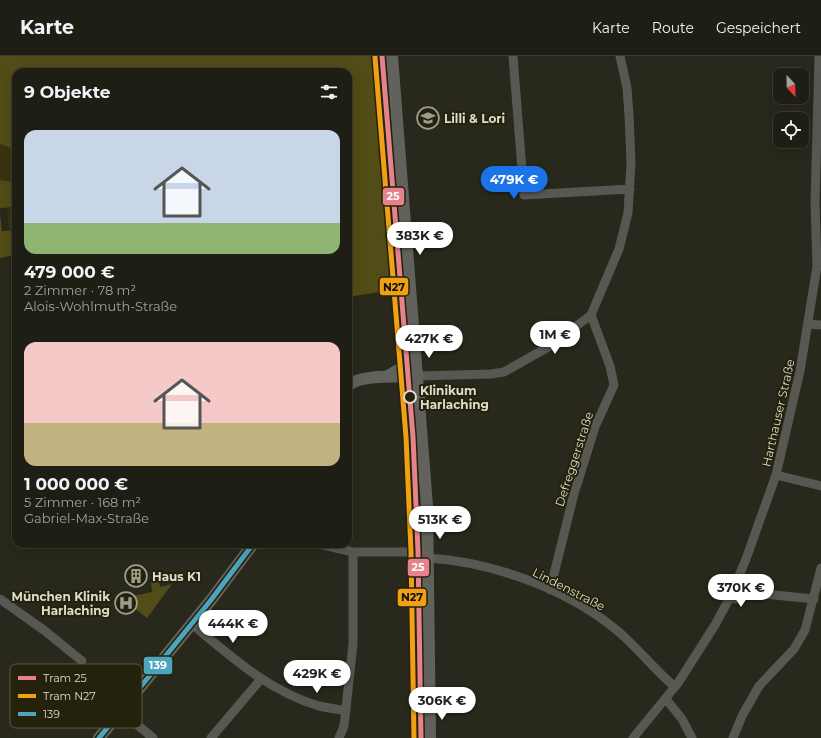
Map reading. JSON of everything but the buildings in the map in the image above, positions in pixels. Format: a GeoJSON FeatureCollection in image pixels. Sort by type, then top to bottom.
{"type":"FeatureCollection","features":[{"type":"Feature","properties":{"kind":"main road"},"geometry":{"type":"LineString","coordinates":[[392,56],[427,506],[430,738]]}},
{"type":"Feature","properties":{"kind":"main road"},"geometry":{"type":"LineString","coordinates":[[385,377],[404,366],[415,343]]}},
{"type":"Feature","properties":{"kind":"main road"},"geometry":{"type":"LineString","coordinates":[[352,383],[357,380],[418,376]]}},
{"type":"Feature","properties":{"kind":"main road"},"geometry":{"type":"LineString","coordinates":[[142,685],[192,624],[250,548]]}},
{"type":"Feature","properties":{"kind":"main road"},"geometry":{"type":"LineString","coordinates":[[99,738],[107,728]]}},
{"type":"Feature","properties":{"kind":"street"},"geometry":{"type":"LineString","coordinates":[[513,56],[524,195],[630,189]]}},
{"type":"Feature","properties":{"kind":"street"},"geometry":{"type":"LineString","coordinates":[[418,376],[491,374],[504,372],[550,346],[591,315],[619,249],[628,213],[630,189],[627,88],[620,56]]}},
{"type":"Feature","properties":{"kind":"street","name":"Harthauser Straße"},"geometry":{"type":"LineString","coordinates":[[633,738],[675,687],[698,652],[730,597],[754,538],[776,475],[800,371],[817,266],[820,56]]}},
{"type":"Feature","properties":{"kind":"street","name":"Defreggerstraße"},"geometry":{"type":"LineString","coordinates":[[550,590],[574,494],[591,440],[614,385],[610,366],[591,315]]}},
{"type":"Feature","properties":{"kind":"street"},"geometry":{"type":"LineString","coordinates":[[808,324],[821,326]]}},
{"type":"Feature","properties":{"kind":"street"},"geometry":{"type":"LineString","coordinates":[[776,475],[821,486]]}},
{"type":"Feature","properties":{"kind":"street"},"geometry":{"type":"LineString","coordinates":[[336,548],[353,552],[409,552]]}},
{"type":"Feature","properties":{"kind":"street"},"geometry":{"type":"LineString","coordinates":[[339,738],[344,726],[353,644],[353,552]]}},
{"type":"Feature","properties":{"kind":"street","name":"Lindenstraße"},"geometry":{"type":"LineString","coordinates":[[428,558],[466,563],[494,569],[550,590],[594,613],[615,629],[675,687]]}},
{"type":"Feature","properties":{"kind":"street"},"geometry":{"type":"LineString","coordinates":[[733,738],[742,716],[759,686],[794,649],[803,633],[819,587],[821,568]]}},
{"type":"Feature","properties":{"kind":"street"},"geometry":{"type":"LineString","coordinates":[[738,579],[745,582],[754,593]]}},
{"type":"Feature","properties":{"kind":"street"},"geometry":{"type":"LineString","coordinates":[[730,597],[735,599],[754,593],[814,599]]}},
{"type":"Feature","properties":{"kind":"street"},"geometry":{"type":"LineString","coordinates":[[0,599],[45,631],[82,661]]}},
{"type":"Feature","properties":{"kind":"street"},"geometry":{"type":"LineString","coordinates":[[192,624],[262,679],[319,706],[346,711]]}},
{"type":"Feature","properties":{"kind":"street"},"geometry":{"type":"LineString","coordinates":[[211,738],[262,679]]}},
{"type":"Feature","properties":{"kind":"street"},"geometry":{"type":"LineString","coordinates":[[666,699],[682,719],[692,738]]}},
{"type":"Feature","properties":{"kind":"street"},"geometry":{"type":"LineString","coordinates":[[141,728],[152,738]]}},
{"type":"Feature","properties":{"kind":"shaded area"},"geometry":{"type":"Polygon","coordinates":[[[0,56],[372,56],[393,290],[352,296],[352,68],[12,68],[12,148],[0,144],[0,56]]]}},
{"type":"Feature","properties":{"kind":"shaded area"},"geometry":{"type":"Polygon","coordinates":[[[0,144],[12,148],[12,182],[0,180],[0,144]]]}},
{"type":"Feature","properties":{"kind":"shaded area"},"geometry":{"type":"Polygon","coordinates":[[[0,180],[12,182],[12,207],[0,208],[0,180]]]}},
{"type":"Feature","properties":{"kind":"shaded area"},"geometry":{"type":"Polygon","coordinates":[[[7,209],[12,209],[12,229],[9,229],[7,209]]]}},
{"type":"Feature","properties":{"kind":"shaded area"},"geometry":{"type":"Polygon","coordinates":[[[0,214],[2,231],[12,230],[12,256],[0,258],[0,214]]]}},
{"type":"Feature","properties":{"kind":"shaded area"},"geometry":{"type":"Polygon","coordinates":[[[159,581],[160,587],[172,584],[147,618],[120,597],[126,592],[128,597],[152,592],[151,582],[159,581]]]}},
{"type":"Feature","properties":{"kind":"tram line","name":"25"},"geometry":{"type":"LineString","coordinates":[[382,56],[413,437],[418,551],[421,738]]}},
{"type":"Feature","properties":{"kind":"tram line","name":"N27"},"geometry":{"type":"LineString","coordinates":[[375,57],[406,437],[411,551],[414,738]]}},
{"type":"Feature","properties":{"kind":"transit line","name":"139"},"geometry":{"type":"LineString","coordinates":[[142,685],[211,600],[250,548]]}},
{"type":"Feature","properties":{"kind":"transit line","name":"139"},"geometry":{"type":"LineString","coordinates":[[99,738],[107,728]]}},
{"type":"Feature","properties":{"kind":"place","name":"Lilli & Lori"},"geometry":{"type":"Point","coordinates":[428,118]}},
{"type":"Feature","properties":{"kind":"place","name":"Klinikum Harlaching"},"geometry":{"type":"Point","coordinates":[410,397]}},
{"type":"Feature","properties":{"kind":"place","name":"Haus K1"},"geometry":{"type":"Point","coordinates":[136,576]}},
{"type":"Feature","properties":{"kind":"place","name":"München Klinik Harlaching"},"geometry":{"type":"Point","coordinates":[126,603]}}]}
